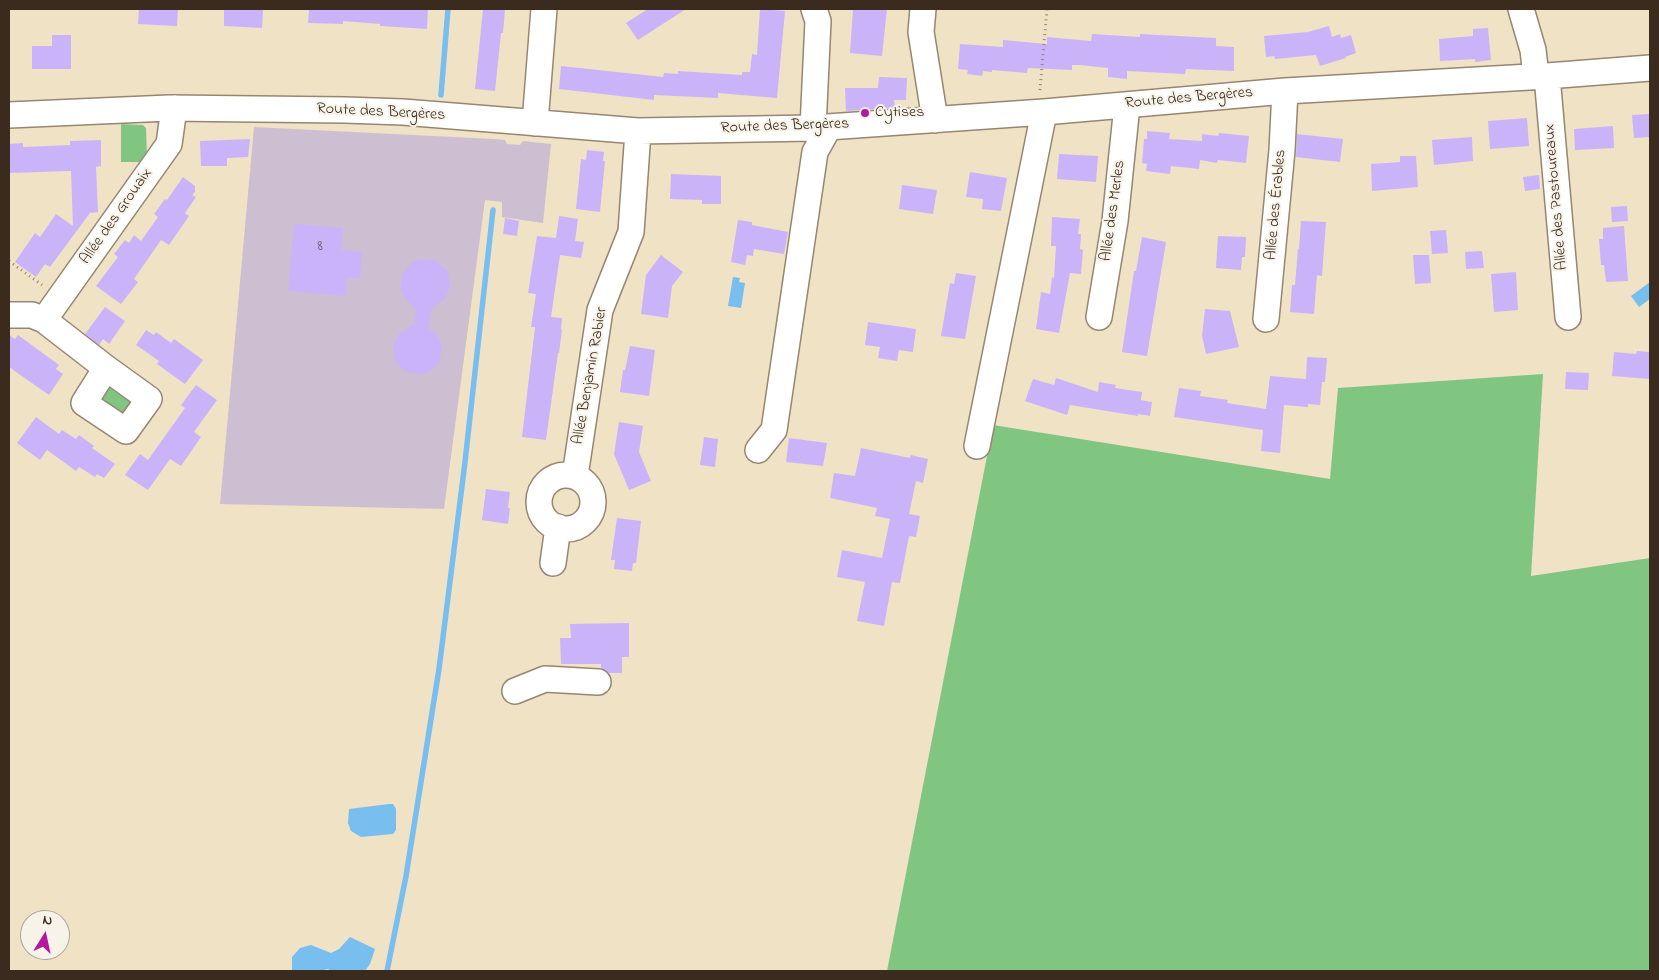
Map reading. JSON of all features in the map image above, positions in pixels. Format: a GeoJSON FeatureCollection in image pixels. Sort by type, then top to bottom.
{"type":"FeatureCollection","features":[{"type":"Feature","properties":{"kind":"street"},"geometry":{"type":"LineString","coordinates":[[535,123],[544,9]]}},
{"type":"Feature","properties":{"kind":"street"},"geometry":{"type":"LineString","coordinates":[[758,450],[774,430],[815,152],[821,128],[818,21],[814,9]]}},
{"type":"Feature","properties":{"kind":"street"},"geometry":{"type":"LineString","coordinates":[[923,9],[921,32],[935,120]]}},
{"type":"Feature","properties":{"kind":"street","name":"Allée des Pastoureaux"},"geometry":{"type":"LineString","coordinates":[[1521,9],[1541,76],[1568,317]]}},
{"type":"Feature","properties":{"kind":"street","name":"Route des Bergères"},"geometry":{"type":"LineString","coordinates":[[9,115],[174,108],[373,110],[638,131],[821,128],[1041,112],[1284,91],[1650,68]]}},
{"type":"Feature","properties":{"kind":"street","name":"Allée des Érables"},"geometry":{"type":"LineString","coordinates":[[1266,319],[1282,150],[1284,91]]}},
{"type":"Feature","properties":{"kind":"street","name":"Allée des Merles"},"geometry":{"type":"LineString","coordinates":[[1099,317],[1115,221],[1126,115],[1125,105]]}},
{"type":"Feature","properties":{"kind":"street","name":"Allée des Grouaix"},"geometry":{"type":"LineString","coordinates":[[44,320],[169,144],[174,108]]}},
{"type":"Feature","properties":{"kind":"street"},"geometry":{"type":"LineString","coordinates":[[977,446],[1028,197],[1041,112]]}},
{"type":"Feature","properties":{"kind":"street","name":"Allée Benjamin Rabier"},"geometry":{"type":"LineString","coordinates":[[575,476],[600,310],[631,232],[638,131]]}},
{"type":"Feature","properties":{"kind":"street"},"geometry":{"type":"LineString","coordinates":[[9,315],[32,315],[44,320],[106,368]]}},
{"type":"Feature","properties":{"kind":"street"},"geometry":{"type":"LineString","coordinates":[[562,475],[575,476],[583,480],[590,489],[594,500],[592,511],[586,521],[577,527],[566,529],[558,527],[546,520],[540,510],[539,498],[543,488],[551,480],[562,475]]}},
{"type":"Feature","properties":{"kind":"street"},"geometry":{"type":"LineString","coordinates":[[553,563],[558,527]]}},
{"type":"Feature","properties":{"kind":"street"},"geometry":{"type":"LineString","coordinates":[[516,691],[545,679],[598,682]]}},
{"type":"Feature","properties":{"kind":"path"},"geometry":{"type":"LineString","coordinates":[[1041,112],[1047,9]]}},
{"type":"Feature","properties":{"kind":"path"},"geometry":{"type":"LineString","coordinates":[[9,260],[45,288]]}},
{"type":"Feature","properties":{"kind":"shaded area"},"geometry":{"type":"Polygon","coordinates":[[[254,127],[494,139],[505,140],[507,144],[520,145],[523,141],[551,144],[543,223],[502,217],[502,202],[485,200],[444,509],[220,504],[254,127]]]}},
{"type":"Feature","properties":{"kind":"green space"},"geometry":{"type":"Polygon","coordinates":[[[121,124],[143,125],[146,128],[147,158],[145,162],[121,162],[121,124]]]}},
{"type":"Feature","properties":{"kind":"green space"},"geometry":{"type":"Polygon","coordinates":[[[1543,374],[1531,576],[1650,558],[1650,971],[887,971],[993,425],[1330,479],[1338,388],[1543,374]]]}},
{"type":"Feature","properties":{"kind":"green space"},"geometry":{"type":"Polygon","coordinates":[[[108,383],[134,394],[127,419],[98,398],[108,383]]]}},
{"type":"Feature","properties":{"kind":"water"},"geometry":{"type":"Polygon","coordinates":[[[733,277],[740,278],[739,282],[745,283],[741,308],[728,306],[733,277]]]}},
{"type":"Feature","properties":{"kind":"water"},"geometry":{"type":"Polygon","coordinates":[[[1650,282],[1650,299],[1639,307],[1631,296],[1650,282]]]}},
{"type":"Feature","properties":{"kind":"water"},"geometry":{"type":"Polygon","coordinates":[[[393,804],[396,809],[396,830],[393,834],[361,837],[351,831],[348,823],[349,809],[393,804]]]}},
{"type":"Feature","properties":{"kind":"water"},"geometry":{"type":"Polygon","coordinates":[[[350,937],[375,949],[370,964],[365,971],[331,971],[328,969],[292,971],[292,957],[300,948],[311,945],[331,953],[339,949],[350,937]]]}},
{"type":"Feature","properties":{"kind":"building"},"geometry":{"type":"Polygon","coordinates":[[[139,9],[178,9],[177,26],[138,24],[139,9]]]}},
{"type":"Feature","properties":{"kind":"building"},"geometry":{"type":"Polygon","coordinates":[[[224,9],[263,9],[262,28],[224,26],[224,9]]]}},
{"type":"Feature","properties":{"kind":"building"},"geometry":{"type":"Polygon","coordinates":[[[309,9],[428,9],[427,29],[343,21],[343,24],[308,23],[309,9]]]}},
{"type":"Feature","properties":{"kind":"building"},"geometry":{"type":"Polygon","coordinates":[[[483,9],[505,9],[495,91],[475,89],[483,9]]]}},
{"type":"Feature","properties":{"kind":"building"},"geometry":{"type":"Polygon","coordinates":[[[648,9],[686,9],[638,40],[626,23],[648,9]]]}},
{"type":"Feature","properties":{"kind":"building"},"geometry":{"type":"Polygon","coordinates":[[[760,9],[785,11],[777,98],[718,93],[718,98],[654,95],[654,100],[559,89],[561,66],[663,77],[664,73],[678,74],[678,71],[742,75],[742,72],[750,72],[752,54],[757,55],[760,9]]]}},
{"type":"Feature","properties":{"kind":"building"},"geometry":{"type":"Polygon","coordinates":[[[853,9],[887,9],[882,56],[850,53],[853,9]]]}},
{"type":"Feature","properties":{"kind":"building"},"geometry":{"type":"Polygon","coordinates":[[[1329,26],[1332,37],[1340,34],[1341,38],[1351,35],[1356,53],[1320,66],[1316,55],[1275,59],[1274,56],[1266,57],[1264,36],[1308,32],[1329,26]]]}},
{"type":"Feature","properties":{"kind":"building"},"geometry":{"type":"Polygon","coordinates":[[[1488,28],[1491,60],[1475,62],[1475,59],[1440,61],[1439,39],[1473,36],[1473,29],[1488,28]]]}},
{"type":"Feature","properties":{"kind":"building"},"geometry":{"type":"Polygon","coordinates":[[[1092,34],[1140,37],[1140,34],[1216,38],[1216,46],[1234,47],[1234,71],[1186,69],[1185,74],[1127,71],[1127,79],[1108,77],[1108,68],[1080,65],[1072,65],[1072,70],[1028,68],[1027,73],[983,71],[982,76],[967,74],[968,70],[958,69],[960,44],[1003,47],[1003,40],[1047,44],[1047,37],[1091,41],[1092,34]]]}},
{"type":"Feature","properties":{"kind":"building"},"geometry":{"type":"Polygon","coordinates":[[[52,35],[71,35],[71,69],[32,69],[32,46],[52,46],[52,35]]]}},
{"type":"Feature","properties":{"kind":"building"},"geometry":{"type":"Polygon","coordinates":[[[879,77],[907,78],[906,100],[894,100],[895,108],[846,111],[845,88],[878,88],[879,77]]]}},
{"type":"Feature","properties":{"kind":"building"},"geometry":{"type":"Polygon","coordinates":[[[1650,114],[1650,137],[1634,138],[1632,115],[1650,114]]]}},
{"type":"Feature","properties":{"kind":"building"},"geometry":{"type":"Polygon","coordinates":[[[1527,118],[1529,146],[1490,149],[1488,121],[1527,118]]]}},
{"type":"Feature","properties":{"kind":"building"},"geometry":{"type":"Polygon","coordinates":[[[1613,126],[1614,148],[1575,150],[1574,129],[1613,126]]]}},
{"type":"Feature","properties":{"kind":"building"},"geometry":{"type":"Polygon","coordinates":[[[1147,131],[1170,133],[1169,139],[1202,141],[1202,134],[1218,136],[1219,133],[1249,136],[1246,163],[1218,160],[1217,163],[1200,160],[1199,169],[1171,166],[1170,174],[1146,171],[1147,164],[1142,163],[1144,139],[1147,139],[1147,131]]]}},
{"type":"Feature","properties":{"kind":"building"},"geometry":{"type":"Polygon","coordinates":[[[1297,134],[1343,139],[1340,162],[1296,157],[1297,134]]]}},
{"type":"Feature","properties":{"kind":"building"},"geometry":{"type":"Polygon","coordinates":[[[1472,137],[1473,161],[1434,165],[1432,140],[1472,137]]]}},
{"type":"Feature","properties":{"kind":"building"},"geometry":{"type":"Polygon","coordinates":[[[250,139],[248,157],[227,158],[227,166],[201,166],[200,141],[250,139]]]}},
{"type":"Feature","properties":{"kind":"building"},"geometry":{"type":"Polygon","coordinates":[[[101,140],[101,166],[96,167],[98,212],[90,213],[50,267],[45,264],[36,277],[15,262],[35,233],[40,237],[56,214],[73,226],[71,171],[9,173],[9,144],[23,143],[23,147],[70,145],[70,141],[101,140]]]}},
{"type":"Feature","properties":{"kind":"building"},"geometry":{"type":"Polygon","coordinates":[[[587,150],[604,152],[603,161],[605,161],[600,212],[576,209],[581,159],[586,160],[587,150]]]}},
{"type":"Feature","properties":{"kind":"building"},"geometry":{"type":"Polygon","coordinates":[[[1059,154],[1098,156],[1096,182],[1057,179],[1059,154]]]}},
{"type":"Feature","properties":{"kind":"building"},"geometry":{"type":"Polygon","coordinates":[[[1400,156],[1416,156],[1418,187],[1372,191],[1371,164],[1400,162],[1400,156]]]}},
{"type":"Feature","properties":{"kind":"building"},"geometry":{"type":"Polygon","coordinates":[[[970,172],[1007,178],[1001,211],[982,209],[983,199],[966,197],[970,172]]]}},
{"type":"Feature","properties":{"kind":"building"},"geometry":{"type":"Polygon","coordinates":[[[671,174],[721,176],[721,204],[702,204],[702,200],[670,199],[671,174]]]}},
{"type":"Feature","properties":{"kind":"building"},"geometry":{"type":"Polygon","coordinates":[[[1539,175],[1540,189],[1525,191],[1523,177],[1539,175]]]}},
{"type":"Feature","properties":{"kind":"building"},"geometry":{"type":"Polygon","coordinates":[[[183,177],[195,186],[195,192],[192,195],[196,197],[185,213],[189,216],[169,245],[161,240],[134,279],[138,282],[121,304],[96,286],[118,257],[114,254],[125,240],[129,243],[134,235],[141,241],[158,217],[154,214],[165,199],[167,200],[183,177]]]}},
{"type":"Feature","properties":{"kind":"building"},"geometry":{"type":"Polygon","coordinates":[[[902,185],[937,190],[933,214],[899,209],[902,185]]]}},
{"type":"Feature","properties":{"kind":"building"},"geometry":{"type":"Polygon","coordinates":[[[1627,206],[1628,221],[1612,222],[1611,207],[1627,206]]]}},
{"type":"Feature","properties":{"kind":"building"},"geometry":{"type":"Polygon","coordinates":[[[559,216],[578,219],[575,241],[584,242],[581,258],[560,255],[551,317],[562,318],[562,330],[546,440],[522,437],[535,327],[531,327],[536,294],[528,293],[537,236],[556,238],[559,216]]]}},
{"type":"Feature","properties":{"kind":"building"},"geometry":{"type":"Polygon","coordinates":[[[1052,217],[1080,219],[1078,234],[1081,234],[1080,249],[1083,250],[1081,274],[1070,273],[1059,333],[1036,329],[1041,292],[1050,294],[1052,277],[1054,278],[1056,246],[1051,246],[1052,217]]]}},
{"type":"Feature","properties":{"kind":"building"},"geometry":{"type":"Polygon","coordinates":[[[505,218],[519,221],[517,236],[503,234],[505,218]]]}},
{"type":"Feature","properties":{"kind":"building"},"geometry":{"type":"Polygon","coordinates":[[[738,220],[752,222],[752,225],[788,232],[784,254],[754,249],[753,256],[747,255],[745,265],[731,262],[738,220]]]}},
{"type":"Feature","properties":{"kind":"building"},"geometry":{"type":"Polygon","coordinates":[[[1301,221],[1326,222],[1322,276],[1317,275],[1314,314],[1290,312],[1292,285],[1295,285],[1301,221]]]}},
{"type":"Feature","properties":{"kind":"building"},"geometry":{"type":"Polygon","coordinates":[[[294,224],[343,228],[341,250],[362,252],[360,278],[347,278],[346,296],[288,291],[294,224]]]}},
{"type":"Feature","properties":{"kind":"building"},"geometry":{"type":"Polygon","coordinates":[[[1624,226],[1628,281],[1606,282],[1604,265],[1601,265],[1599,239],[1603,239],[1603,228],[1624,226]]]}},
{"type":"Feature","properties":{"kind":"building"},"geometry":{"type":"Polygon","coordinates":[[[1446,230],[1448,253],[1432,254],[1430,231],[1446,230]]]}},
{"type":"Feature","properties":{"kind":"building"},"geometry":{"type":"Polygon","coordinates":[[[1218,236],[1246,237],[1245,257],[1242,257],[1241,270],[1216,268],[1218,236]]]}},
{"type":"Feature","properties":{"kind":"building"},"geometry":{"type":"Polygon","coordinates":[[[1142,237],[1166,242],[1147,356],[1122,352],[1134,271],[1136,271],[1142,237]]]}},
{"type":"Feature","properties":{"kind":"building"},"geometry":{"type":"Polygon","coordinates":[[[1482,251],[1484,268],[1466,269],[1465,252],[1482,251]]]}},
{"type":"Feature","properties":{"kind":"building"},"geometry":{"type":"Polygon","coordinates":[[[661,255],[683,272],[672,286],[668,318],[641,314],[646,275],[661,255]]]}},
{"type":"Feature","properties":{"kind":"building"},"geometry":{"type":"Polygon","coordinates":[[[1413,255],[1429,255],[1431,283],[1415,284],[1413,255]]]}},
{"type":"Feature","properties":{"kind":"building"},"geometry":{"type":"Polygon","coordinates":[[[422,259],[434,260],[445,268],[448,273],[450,286],[445,299],[432,308],[428,328],[434,332],[441,342],[440,359],[438,364],[429,372],[417,374],[407,372],[400,367],[395,360],[393,347],[398,335],[414,324],[416,309],[406,299],[401,290],[402,275],[412,262],[422,259]]]}},
{"type":"Feature","properties":{"kind":"building"},"geometry":{"type":"Polygon","coordinates":[[[1516,272],[1518,310],[1494,312],[1491,274],[1516,272]]]}},
{"type":"Feature","properties":{"kind":"building"},"geometry":{"type":"Polygon","coordinates":[[[956,273],[976,276],[965,339],[941,336],[950,283],[954,284],[956,273]]]}},
{"type":"Feature","properties":{"kind":"building"},"geometry":{"type":"Polygon","coordinates":[[[105,307],[125,321],[109,344],[103,339],[99,345],[85,334],[105,307]]]}},
{"type":"Feature","properties":{"kind":"building"},"geometry":{"type":"Polygon","coordinates":[[[1205,309],[1230,311],[1239,347],[1206,354],[1202,336],[1205,309]]]}},
{"type":"Feature","properties":{"kind":"building"},"geometry":{"type":"Polygon","coordinates":[[[868,322],[916,329],[913,352],[899,350],[897,361],[878,358],[880,347],[865,345],[868,322]]]}},
{"type":"Feature","properties":{"kind":"building"},"geometry":{"type":"Polygon","coordinates":[[[146,330],[154,335],[156,332],[171,343],[174,339],[203,360],[185,384],[157,364],[159,361],[136,345],[146,330]]]}},
{"type":"Feature","properties":{"kind":"building"},"geometry":{"type":"Polygon","coordinates":[[[9,335],[15,339],[18,335],[59,365],[56,369],[63,374],[49,395],[9,367],[9,335]]]}},
{"type":"Feature","properties":{"kind":"building"},"geometry":{"type":"Polygon","coordinates":[[[630,346],[655,350],[649,396],[620,392],[623,370],[625,370],[630,346]]]}},
{"type":"Feature","properties":{"kind":"building"},"geometry":{"type":"Polygon","coordinates":[[[1637,351],[1650,352],[1650,379],[1612,376],[1614,352],[1636,354],[1637,351]]]}},
{"type":"Feature","properties":{"kind":"building"},"geometry":{"type":"Polygon","coordinates":[[[1307,357],[1327,358],[1325,382],[1322,382],[1320,405],[1308,404],[1308,407],[1284,405],[1280,453],[1261,451],[1263,430],[1174,417],[1179,388],[1201,391],[1200,396],[1228,400],[1227,403],[1266,409],[1270,376],[1306,379],[1307,357]]]}},
{"type":"Feature","properties":{"kind":"building"},"geometry":{"type":"Polygon","coordinates":[[[1566,372],[1589,373],[1588,390],[1565,389],[1566,372]]]}},
{"type":"Feature","properties":{"kind":"building"},"geometry":{"type":"Polygon","coordinates":[[[1056,378],[1098,392],[1099,382],[1116,385],[1115,388],[1142,392],[1141,400],[1152,402],[1150,416],[1138,414],[1138,416],[1070,405],[1067,415],[1025,401],[1033,379],[1054,385],[1056,378]]]}},
{"type":"Feature","properties":{"kind":"building"},"geometry":{"type":"Polygon","coordinates":[[[196,385],[217,400],[194,432],[201,437],[181,466],[170,459],[148,490],[125,475],[140,454],[148,460],[185,408],[181,405],[196,385]]]}},
{"type":"Feature","properties":{"kind":"building"},"geometry":{"type":"Polygon","coordinates":[[[36,417],[59,434],[62,430],[76,439],[79,435],[94,446],[92,448],[115,464],[104,478],[97,474],[95,477],[79,467],[76,471],[47,450],[40,460],[17,443],[36,417]]]}},
{"type":"Feature","properties":{"kind":"building"},"geometry":{"type":"Polygon","coordinates":[[[619,422],[643,426],[639,452],[651,481],[629,490],[614,454],[619,422]]]}},
{"type":"Feature","properties":{"kind":"building"},"geometry":{"type":"Polygon","coordinates":[[[704,437],[718,439],[715,467],[700,465],[704,437]]]}},
{"type":"Feature","properties":{"kind":"building"},"geometry":{"type":"Polygon","coordinates":[[[789,438],[827,443],[823,466],[786,462],[789,438]]]}},
{"type":"Feature","properties":{"kind":"building"},"geometry":{"type":"Polygon","coordinates":[[[861,448],[910,458],[911,455],[928,459],[923,483],[916,481],[909,514],[920,516],[916,537],[909,536],[900,583],[892,582],[884,626],[857,621],[865,582],[837,577],[842,550],[882,558],[890,519],[875,516],[877,508],[830,498],[834,473],[855,476],[861,448]]]}},
{"type":"Feature","properties":{"kind":"building"},"geometry":{"type":"Polygon","coordinates":[[[486,489],[510,492],[508,524],[482,520],[486,489]]]}},
{"type":"Feature","properties":{"kind":"building"},"geometry":{"type":"Polygon","coordinates":[[[617,518],[641,521],[636,563],[633,563],[632,571],[614,569],[615,560],[611,560],[617,518]]]}},
{"type":"Feature","properties":{"kind":"building"},"geometry":{"type":"Polygon","coordinates":[[[629,623],[629,657],[622,657],[622,673],[609,673],[601,668],[601,664],[561,664],[560,638],[571,638],[570,624],[629,623]]]}},
{"type":"Feature","properties":{"kind":"waterway"},"geometry":{"type":"LineString","coordinates":[[441,95],[448,9]]}},
{"type":"Feature","properties":{"kind":"waterway"},"geometry":{"type":"LineString","coordinates":[[387,971],[406,876],[439,669],[465,462],[493,210]]}},
{"type":"Feature","properties":{"kind":"place","name":"Cytises"},"geometry":{"type":"Point","coordinates":[865,113]}}]}
